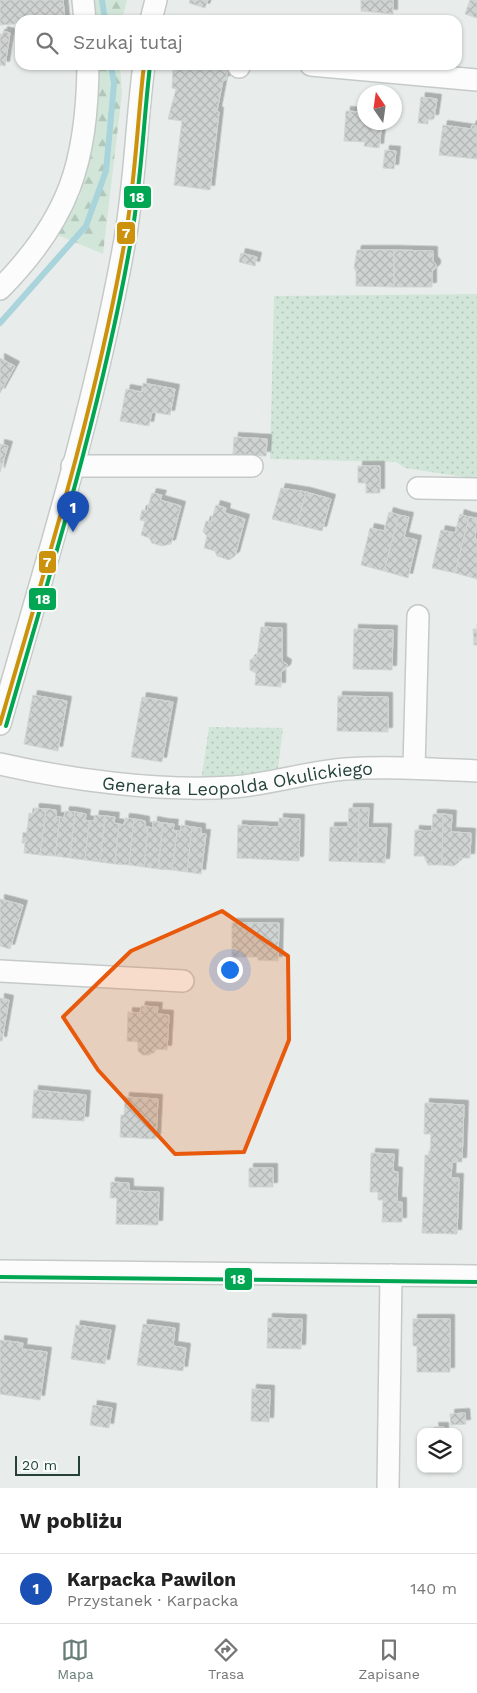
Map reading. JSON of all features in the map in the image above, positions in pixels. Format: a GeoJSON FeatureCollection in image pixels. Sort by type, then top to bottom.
{"type":"FeatureCollection","features":[{"type":"Feature","properties":{"kind":"street"},"geometry":{"type":"LineString","coordinates":[[83,0],[84,15]]}},
{"type":"Feature","properties":{"kind":"street"},"geometry":{"type":"LineString","coordinates":[[0,289],[32,255],[54,224],[66,197],[81,149],[88,98],[88,70]]}},
{"type":"Feature","properties":{"kind":"street"},"geometry":{"type":"LineString","coordinates":[[0,724],[98,367],[124,242],[143,70]]}},
{"type":"Feature","properties":{"kind":"street"},"geometry":{"type":"LineString","coordinates":[[366,70],[477,80]]}},
{"type":"Feature","properties":{"kind":"street"},"geometry":{"type":"LineString","coordinates":[[72,466],[252,466]]}},
{"type":"Feature","properties":{"kind":"street"},"geometry":{"type":"LineString","coordinates":[[418,488],[477,489]]}},
{"type":"Feature","properties":{"kind":"street"},"geometry":{"type":"LineString","coordinates":[[414,768],[418,616]]}},
{"type":"Feature","properties":{"kind":"street","name":"Generała Leopolda Okulickiego"},"geometry":{"type":"LineString","coordinates":[[0,764],[102,780],[165,787],[207,788],[275,782],[344,769],[414,768],[477,771]]}},
{"type":"Feature","properties":{"kind":"street"},"geometry":{"type":"LineString","coordinates":[[0,971],[183,981]]}},
{"type":"Feature","properties":{"kind":"street"},"geometry":{"type":"LineString","coordinates":[[0,1271],[477,1276]]}},
{"type":"Feature","properties":{"kind":"street"},"geometry":{"type":"LineString","coordinates":[[388,1488],[391,1275]]}},
{"type":"Feature","properties":{"kind":"highlighted area"},"geometry":{"type":"Polygon","coordinates":[[[222,911],[288,956],[289,1040],[244,1152],[175,1154],[98,1070],[63,1017],[131,951],[222,911]]]}},
{"type":"Feature","properties":{"kind":"green space"},"geometry":{"type":"Polygon","coordinates":[[[90,0],[127,0],[123,15],[91,15],[90,0]]]}},
{"type":"Feature","properties":{"kind":"green space"},"geometry":{"type":"Polygon","coordinates":[[[95,70],[120,70],[122,93],[103,254],[53,233],[80,196],[89,150],[95,70]]]}},
{"type":"Feature","properties":{"kind":"green space"},"geometry":{"type":"Polygon","coordinates":[[[477,294],[477,479],[405,468],[396,462],[270,459],[274,296],[477,294]]]}},
{"type":"Feature","properties":{"kind":"green space"},"geometry":{"type":"Polygon","coordinates":[[[209,727],[283,728],[278,768],[268,776],[201,781],[209,727]]]}},
{"type":"Feature","properties":{"kind":"building"},"geometry":{"type":"Polygon","coordinates":[[[0,0],[63,0],[64,15],[15,15],[14,24],[0,25],[0,0]]]}},
{"type":"Feature","properties":{"kind":"building"},"geometry":{"type":"Polygon","coordinates":[[[190,0],[208,0],[205,8],[189,3],[190,0]]]}},
{"type":"Feature","properties":{"kind":"building"},"geometry":{"type":"Polygon","coordinates":[[[361,0],[393,0],[393,14],[361,11],[361,0]]]}},
{"type":"Feature","properties":{"kind":"building"},"geometry":{"type":"Polygon","coordinates":[[[470,0],[477,0],[477,18],[465,14],[470,0]]]}},
{"type":"Feature","properties":{"kind":"building"},"geometry":{"type":"Polygon","coordinates":[[[3,31],[10,33],[5,66],[0,65],[0,34],[3,34],[3,31]]]}},
{"type":"Feature","properties":{"kind":"building"},"geometry":{"type":"Polygon","coordinates":[[[173,70],[226,70],[227,72],[226,80],[223,80],[217,111],[219,112],[210,190],[174,185],[182,121],[168,119],[176,89],[172,88],[173,70]]]}},
{"type":"Feature","properties":{"kind":"building"},"geometry":{"type":"Polygon","coordinates":[[[421,97],[437,99],[434,119],[428,119],[428,124],[418,123],[421,97]]]}},
{"type":"Feature","properties":{"kind":"building"},"geometry":{"type":"Polygon","coordinates":[[[346,111],[357,112],[357,130],[381,130],[379,148],[364,146],[365,142],[344,141],[346,111]]]}},
{"type":"Feature","properties":{"kind":"building"},"geometry":{"type":"Polygon","coordinates":[[[443,125],[471,129],[472,125],[477,126],[477,159],[439,155],[443,125]]]}},
{"type":"Feature","properties":{"kind":"building"},"geometry":{"type":"Polygon","coordinates":[[[385,150],[396,151],[394,169],[383,168],[385,150]]]}},
{"type":"Feature","properties":{"kind":"building"},"geometry":{"type":"Polygon","coordinates":[[[357,250],[394,250],[394,287],[356,286],[356,271],[354,268],[357,250]]]}},
{"type":"Feature","properties":{"kind":"building"},"geometry":{"type":"Polygon","coordinates":[[[394,250],[433,251],[433,261],[436,264],[436,268],[432,272],[432,287],[394,287],[394,250]]]}},
{"type":"Feature","properties":{"kind":"building"},"geometry":{"type":"Polygon","coordinates":[[[241,253],[257,257],[255,266],[239,262],[241,253]]]}},
{"type":"Feature","properties":{"kind":"building"},"geometry":{"type":"Polygon","coordinates":[[[0,358],[15,366],[0,393],[0,358]]]}},
{"type":"Feature","properties":{"kind":"building"},"geometry":{"type":"Polygon","coordinates":[[[143,383],[175,389],[170,415],[152,412],[149,426],[120,421],[126,389],[142,392],[143,383]]]}},
{"type":"Feature","properties":{"kind":"building"},"geometry":{"type":"Polygon","coordinates":[[[234,437],[267,439],[266,456],[233,454],[234,437]]]}},
{"type":"Feature","properties":{"kind":"building"},"geometry":{"type":"Polygon","coordinates":[[[0,444],[8,446],[0,472],[0,444]]]}},
{"type":"Feature","properties":{"kind":"building"},"geometry":{"type":"Polygon","coordinates":[[[358,466],[380,466],[380,493],[366,493],[366,483],[358,483],[358,466]]]}},
{"type":"Feature","properties":{"kind":"building"},"geometry":{"type":"Polygon","coordinates":[[[281,488],[306,492],[297,525],[272,519],[281,488]]]}},
{"type":"Feature","properties":{"kind":"building"},"geometry":{"type":"Polygon","coordinates":[[[306,492],[331,499],[322,531],[297,525],[306,492]]]}},
{"type":"Feature","properties":{"kind":"building"},"geometry":{"type":"Polygon","coordinates":[[[152,493],[162,495],[160,500],[181,506],[171,544],[162,546],[152,543],[149,538],[141,535],[145,521],[140,520],[142,510],[147,511],[152,493]]]}},
{"type":"Feature","properties":{"kind":"building"},"geometry":{"type":"Polygon","coordinates":[[[216,505],[226,508],[225,513],[245,519],[235,556],[229,560],[217,556],[215,551],[204,548],[207,536],[203,532],[206,521],[211,522],[216,505]]]}},
{"type":"Feature","properties":{"kind":"building"},"geometry":{"type":"Polygon","coordinates":[[[389,512],[399,515],[384,571],[361,565],[370,528],[384,531],[389,512]]]}},
{"type":"Feature","properties":{"kind":"building"},"geometry":{"type":"Polygon","coordinates":[[[460,514],[469,517],[455,573],[432,568],[441,530],[455,533],[460,514]]]}},
{"type":"Feature","properties":{"kind":"building"},"geometry":{"type":"Polygon","coordinates":[[[399,515],[409,517],[404,537],[417,540],[408,578],[384,571],[399,515]]]}},
{"type":"Feature","properties":{"kind":"building"},"geometry":{"type":"Polygon","coordinates":[[[469,517],[477,518],[475,539],[477,539],[477,579],[455,573],[469,517]]]}},
{"type":"Feature","properties":{"kind":"building"},"geometry":{"type":"Polygon","coordinates":[[[261,627],[282,628],[282,661],[287,664],[286,669],[281,672],[281,687],[255,685],[256,673],[250,670],[250,660],[257,656],[261,627]]]}},
{"type":"Feature","properties":{"kind":"building"},"geometry":{"type":"Polygon","coordinates":[[[354,629],[393,630],[392,670],[353,669],[354,629]]]}},
{"type":"Feature","properties":{"kind":"building"},"geometry":{"type":"Polygon","coordinates":[[[473,629],[477,629],[477,645],[474,645],[473,629]]]}},
{"type":"Feature","properties":{"kind":"building"},"geometry":{"type":"Polygon","coordinates":[[[33,695],[67,701],[58,751],[24,744],[33,695]]]}},
{"type":"Feature","properties":{"kind":"building"},"geometry":{"type":"Polygon","coordinates":[[[338,696],[388,697],[388,732],[337,731],[338,696]]]}},
{"type":"Feature","properties":{"kind":"building"},"geometry":{"type":"Polygon","coordinates":[[[142,697],[173,702],[162,762],[131,757],[142,697]]]}},
{"type":"Feature","properties":{"kind":"building"},"geometry":{"type":"Polygon","coordinates":[[[35,808],[46,809],[40,855],[24,853],[25,843],[22,843],[23,832],[27,833],[29,813],[34,814],[35,808]]]}},
{"type":"Feature","properties":{"kind":"building"},"geometry":{"type":"Polygon","coordinates":[[[349,808],[359,808],[358,862],[329,861],[330,827],[348,827],[349,808]]]}},
{"type":"Feature","properties":{"kind":"building"},"geometry":{"type":"Polygon","coordinates":[[[359,808],[369,808],[368,828],[387,828],[385,863],[358,862],[359,808]]]}},
{"type":"Feature","properties":{"kind":"building"},"geometry":{"type":"Polygon","coordinates":[[[46,809],[56,810],[56,817],[60,817],[55,856],[40,855],[46,809]]]}},
{"type":"Feature","properties":{"kind":"building"},"geometry":{"type":"Polygon","coordinates":[[[65,811],[75,812],[70,858],[55,856],[60,817],[64,818],[65,811]]]}},
{"type":"Feature","properties":{"kind":"building"},"geometry":{"type":"Polygon","coordinates":[[[75,812],[86,814],[85,820],[89,821],[85,860],[70,858],[75,812]]]}},
{"type":"Feature","properties":{"kind":"building"},"geometry":{"type":"Polygon","coordinates":[[[433,814],[443,814],[442,865],[428,865],[424,856],[414,856],[415,830],[432,831],[433,814]]]}},
{"type":"Feature","properties":{"kind":"building"},"geometry":{"type":"Polygon","coordinates":[[[443,814],[452,815],[451,832],[471,833],[470,858],[459,858],[459,862],[454,866],[442,865],[443,814]]]}},
{"type":"Feature","properties":{"kind":"building"},"geometry":{"type":"Polygon","coordinates":[[[95,815],[105,816],[100,862],[85,860],[89,821],[94,821],[95,815]]]}},
{"type":"Feature","properties":{"kind":"building"},"geometry":{"type":"Polygon","coordinates":[[[105,816],[115,817],[114,823],[119,824],[115,864],[100,862],[105,816]]]}},
{"type":"Feature","properties":{"kind":"building"},"geometry":{"type":"Polygon","coordinates":[[[125,818],[134,819],[129,865],[115,864],[119,824],[124,825],[125,818]]]}},
{"type":"Feature","properties":{"kind":"building"},"geometry":{"type":"Polygon","coordinates":[[[279,818],[300,819],[299,861],[237,858],[238,825],[279,827],[279,818]]]}},
{"type":"Feature","properties":{"kind":"building"},"geometry":{"type":"Polygon","coordinates":[[[134,819],[145,821],[145,827],[148,827],[144,867],[129,865],[134,819]]]}},
{"type":"Feature","properties":{"kind":"building"},"geometry":{"type":"Polygon","coordinates":[[[153,821],[163,823],[158,869],[144,867],[148,827],[153,828],[153,821]]]}},
{"type":"Feature","properties":{"kind":"building"},"geometry":{"type":"Polygon","coordinates":[[[163,823],[174,824],[173,830],[177,831],[172,870],[158,869],[163,823]]]}},
{"type":"Feature","properties":{"kind":"building"},"geometry":{"type":"Polygon","coordinates":[[[181,825],[192,827],[187,872],[172,870],[177,831],[181,831],[181,825]]]}},
{"type":"Feature","properties":{"kind":"building"},"geometry":{"type":"Polygon","coordinates":[[[192,827],[201,828],[201,834],[206,834],[201,874],[187,872],[192,827]]]}},
{"type":"Feature","properties":{"kind":"building"},"geometry":{"type":"Polygon","coordinates":[[[0,899],[23,905],[10,949],[0,946],[0,899]]]}},
{"type":"Feature","properties":{"kind":"building"},"geometry":{"type":"Polygon","coordinates":[[[232,923],[279,923],[278,961],[258,960],[258,957],[232,957],[232,923]]]}},
{"type":"Feature","properties":{"kind":"building"},"geometry":{"type":"Polygon","coordinates":[[[0,998],[9,1000],[2,1041],[0,1041],[0,998]]]}},
{"type":"Feature","properties":{"kind":"building"},"geometry":{"type":"Polygon","coordinates":[[[141,1006],[158,1007],[157,1014],[169,1015],[167,1050],[155,1049],[155,1052],[149,1055],[142,1055],[138,1051],[138,1042],[127,1041],[128,1012],[140,1013],[141,1006]]]}},
{"type":"Feature","properties":{"kind":"building"},"geometry":{"type":"Polygon","coordinates":[[[34,1090],[86,1095],[84,1121],[32,1118],[34,1090]]]}},
{"type":"Feature","properties":{"kind":"building"},"geometry":{"type":"Polygon","coordinates":[[[125,1097],[158,1099],[156,1139],[120,1137],[121,1115],[124,1115],[125,1097]]]}},
{"type":"Feature","properties":{"kind":"building"},"geometry":{"type":"Polygon","coordinates":[[[425,1103],[464,1105],[462,1162],[452,1162],[451,1178],[459,1178],[457,1234],[422,1233],[425,1155],[430,1155],[431,1134],[424,1134],[425,1103]]]}},
{"type":"Feature","properties":{"kind":"building"},"geometry":{"type":"Polygon","coordinates":[[[371,1153],[394,1154],[393,1171],[398,1172],[397,1202],[402,1202],[402,1222],[382,1222],[383,1200],[378,1200],[378,1192],[370,1192],[371,1153]]]}},
{"type":"Feature","properties":{"kind":"building"},"geometry":{"type":"Polygon","coordinates":[[[249,1168],[273,1168],[273,1187],[249,1187],[249,1168]]]}},
{"type":"Feature","properties":{"kind":"building"},"geometry":{"type":"Polygon","coordinates":[[[111,1182],[129,1183],[129,1191],[159,1192],[158,1225],[116,1224],[117,1198],[110,1198],[111,1182]]]}},
{"type":"Feature","properties":{"kind":"building"},"geometry":{"type":"Polygon","coordinates":[[[268,1318],[302,1319],[301,1349],[267,1348],[268,1318]]]}},
{"type":"Feature","properties":{"kind":"building"},"geometry":{"type":"Polygon","coordinates":[[[413,1319],[450,1319],[450,1372],[417,1372],[417,1346],[413,1346],[413,1319]]]}},
{"type":"Feature","properties":{"kind":"building"},"geometry":{"type":"Polygon","coordinates":[[[143,1324],[175,1328],[173,1346],[186,1348],[183,1371],[137,1365],[143,1324]]]}},
{"type":"Feature","properties":{"kind":"building"},"geometry":{"type":"Polygon","coordinates":[[[76,1325],[111,1330],[105,1364],[71,1359],[76,1325]]]}},
{"type":"Feature","properties":{"kind":"building"},"geometry":{"type":"Polygon","coordinates":[[[0,1340],[23,1343],[22,1349],[47,1352],[40,1400],[0,1394],[0,1340]]]}},
{"type":"Feature","properties":{"kind":"building"},"geometry":{"type":"Polygon","coordinates":[[[252,1389],[270,1390],[269,1422],[251,1421],[252,1389]]]}},
{"type":"Feature","properties":{"kind":"building"},"geometry":{"type":"Polygon","coordinates":[[[93,1405],[112,1408],[109,1428],[90,1425],[93,1405]]]}},
{"type":"Feature","properties":{"kind":"building"},"geometry":{"type":"Polygon","coordinates":[[[465,1413],[466,1424],[451,1425],[450,1414],[465,1413]]]}},
{"type":"Feature","properties":{"kind":"waterway"},"geometry":{"type":"LineString","coordinates":[[102,0],[104,15]]}},
{"type":"Feature","properties":{"kind":"waterway"},"geometry":{"type":"LineString","coordinates":[[0,323],[86,226],[106,171],[114,84],[112,70]]}},
{"type":"Feature","properties":{"kind":"transit line","name":"7"},"geometry":{"type":"LineString","coordinates":[[0,724],[68,486],[99,366],[124,245],[131,200],[144,70]]}},
{"type":"Feature","properties":{"kind":"transit line","name":"18"},"geometry":{"type":"LineString","coordinates":[[6,726],[58,547],[105,367],[130,246],[137,201],[150,70]]}},
{"type":"Feature","properties":{"kind":"transit line","name":"18"},"geometry":{"type":"LineString","coordinates":[[0,1277],[477,1282]]}},
{"type":"Feature","properties":{"kind":"place","name":"Karpacka Pawilon"},"geometry":{"type":"Point","coordinates":[73,532]}}]}
